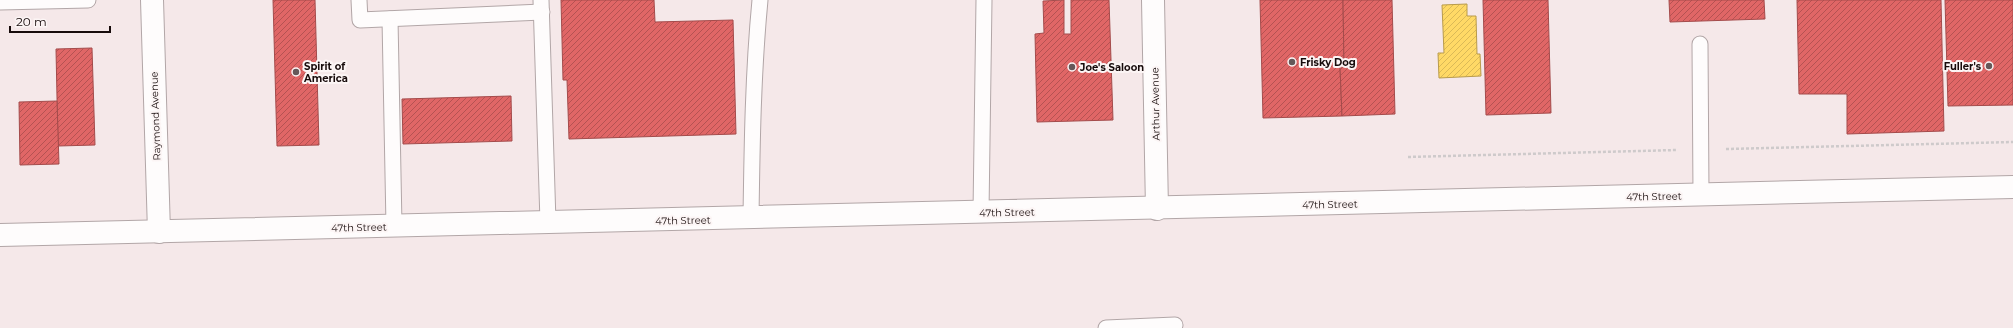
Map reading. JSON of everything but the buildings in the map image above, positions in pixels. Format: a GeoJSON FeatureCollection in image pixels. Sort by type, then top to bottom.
{"type":"FeatureCollection","features":[{"type":"Feature","properties":{"kind":"main road","name":"Raymond Avenue"},"geometry":{"type":"LineString","coordinates":[[152,0],[159,232]]}},
{"type":"Feature","properties":{"kind":"main road","name":"Arthur Avenue"},"geometry":{"type":"LineString","coordinates":[[1153,0],[1157,209]]}},
{"type":"Feature","properties":{"kind":"main road","name":"47th Street"},"geometry":{"type":"LineString","coordinates":[[0,235],[1157,209],[2013,187]]}},
{"type":"Feature","properties":{"kind":"lane"},"geometry":{"type":"LineString","coordinates":[[0,2],[88,0]]}},
{"type":"Feature","properties":{"kind":"lane"},"geometry":{"type":"LineString","coordinates":[[359,0],[360,20],[390,19],[542,6],[548,222]]}},
{"type":"Feature","properties":{"kind":"lane"},"geometry":{"type":"LineString","coordinates":[[751,218],[752,123],[760,0]]}},
{"type":"Feature","properties":{"kind":"lane"},"geometry":{"type":"LineString","coordinates":[[981,212],[984,0]]}},
{"type":"Feature","properties":{"kind":"lane"},"geometry":{"type":"LineString","coordinates":[[390,19],[394,226]]}},
{"type":"Feature","properties":{"kind":"lane"},"geometry":{"type":"LineString","coordinates":[[1700,44],[1700,195]]}},
{"type":"Feature","properties":{"kind":"lane"},"geometry":{"type":"LineString","coordinates":[[1106,328],[1175,325]]}},
{"type":"Feature","properties":{"kind":"place","name":"Frisky Dog"},"geometry":{"type":"Point","coordinates":[1292,62]}},
{"type":"Feature","properties":{"kind":"place","name":"Fuller's"},"geometry":{"type":"Point","coordinates":[1989,66]}},
{"type":"Feature","properties":{"kind":"place","name":"Joe's Saloon"},"geometry":{"type":"Point","coordinates":[1072,67]}},
{"type":"Feature","properties":{"kind":"place","name":"Spirit of America"},"geometry":{"type":"Point","coordinates":[296,72]}}]}
